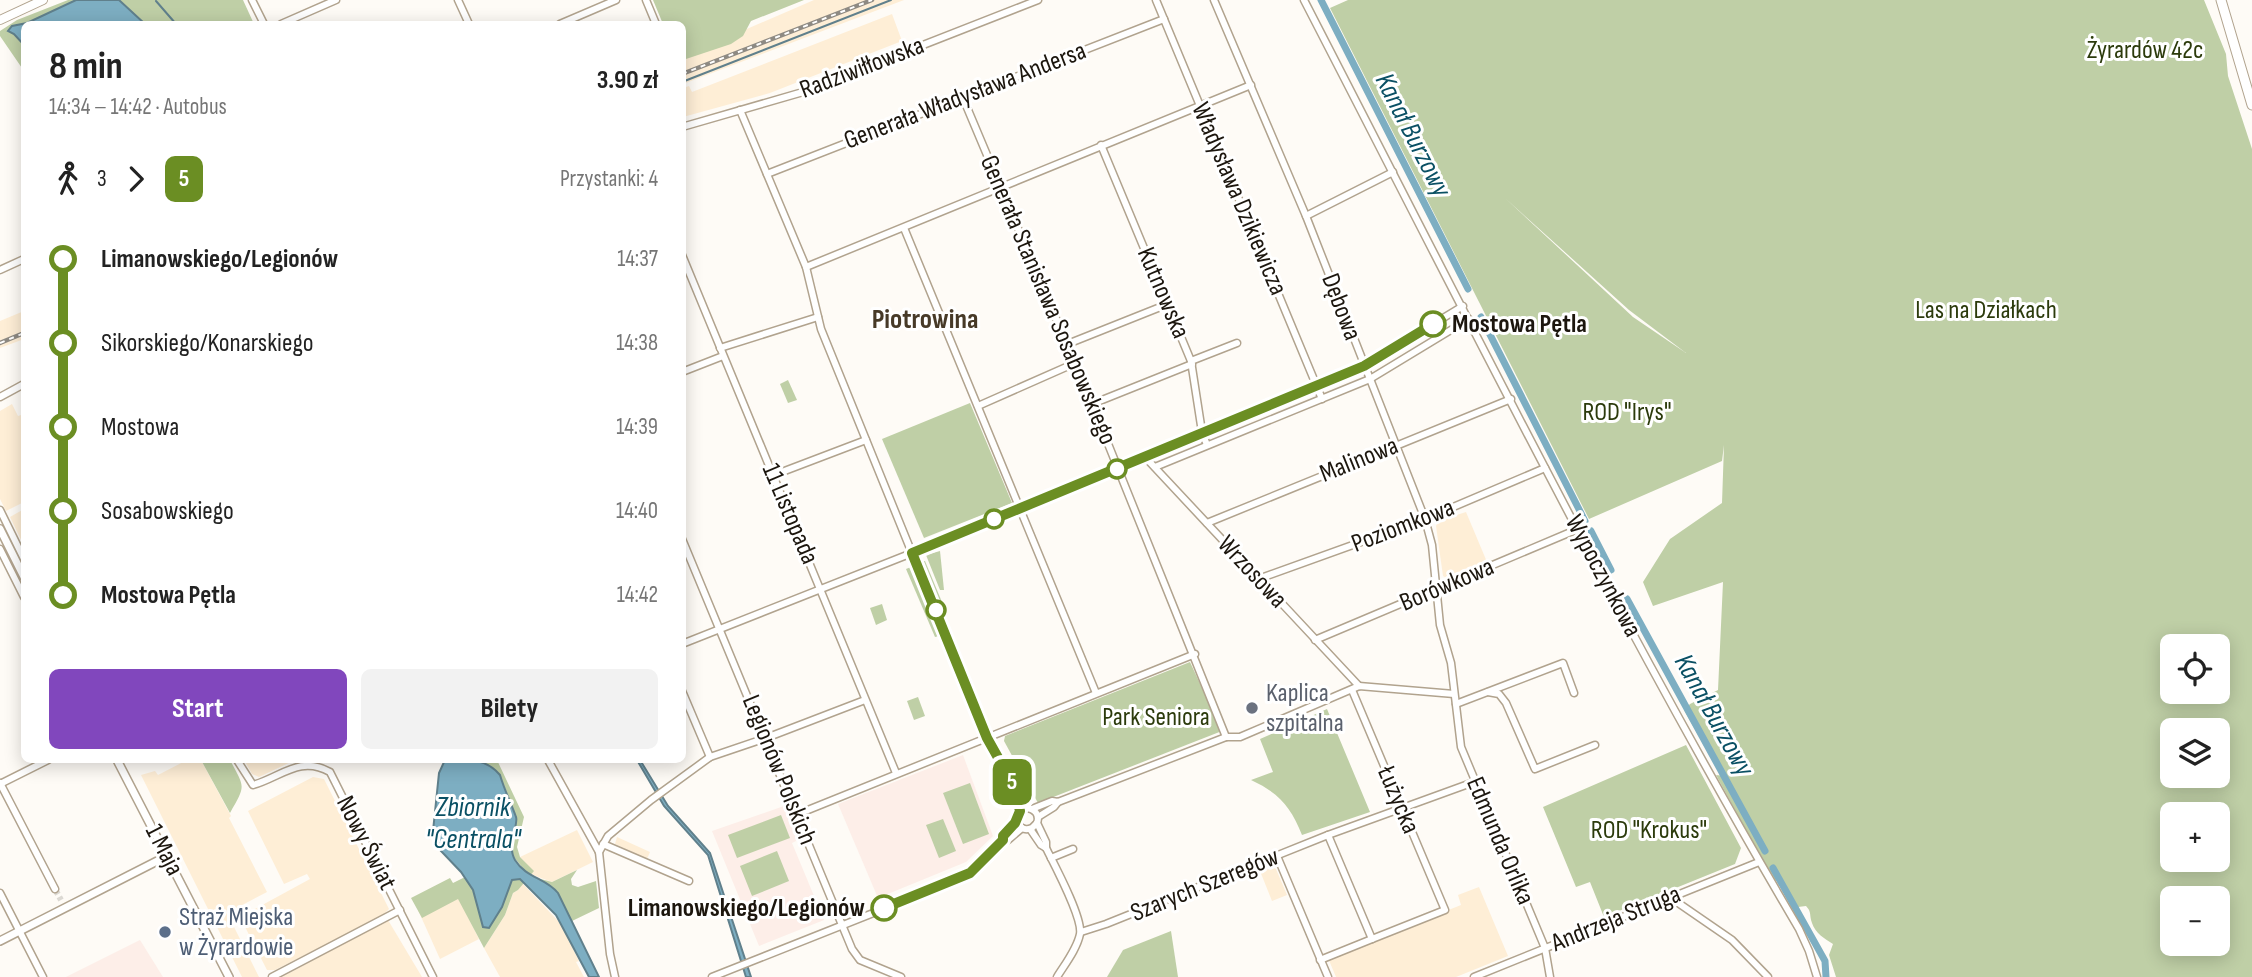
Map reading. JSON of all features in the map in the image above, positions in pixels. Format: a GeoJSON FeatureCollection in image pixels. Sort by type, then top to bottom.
{"type":"FeatureCollection","features":[{"type":"Feature","properties":{"kind":"main road"},"geometry":{"type":"LineString","coordinates":[[0,20],[43,0]]}},
{"type":"Feature","properties":{"kind":"main road"},"geometry":{"type":"LineString","coordinates":[[2221,0],[2252,105]]}},
{"type":"Feature","properties":{"kind":"street"},"geometry":{"type":"LineString","coordinates":[[253,0],[263,21]]}},
{"type":"Feature","properties":{"kind":"street"},"geometry":{"type":"LineString","coordinates":[[288,21],[336,0]]}},
{"type":"Feature","properties":{"kind":"street"},"geometry":{"type":"LineString","coordinates":[[458,0],[468,21]]}},
{"type":"Feature","properties":{"kind":"street"},"geometry":{"type":"LineString","coordinates":[[567,21],[616,0]]}},
{"type":"Feature","properties":{"kind":"street"},"geometry":{"type":"LineString","coordinates":[[646,0],[655,21]]}},
{"type":"Feature","properties":{"kind":"street","name":"Radziwiłłowska"},"geometry":{"type":"LineString","coordinates":[[686,126],[803,92],[1038,0]]}},
{"type":"Feature","properties":{"kind":"street","name":"Władysława Dzikiewicza"},"geometry":{"type":"LineString","coordinates":[[1156,0],[1322,398]]}},
{"type":"Feature","properties":{"kind":"street","name":"Dębowa"},"geometry":{"type":"LineString","coordinates":[[1214,0],[1306,216],[1425,519],[1432,545],[1440,625],[1451,663],[1456,704]]}},
{"type":"Feature","properties":{"kind":"street","name":"Wypoczynkowa"},"geometry":{"type":"LineString","coordinates":[[1304,0],[1545,468],[1759,862],[1805,941],[1817,977]]}},
{"type":"Feature","properties":{"kind":"street","name":"Generała Władysława Andersa"},"geometry":{"type":"LineString","coordinates":[[767,174],[1164,19]]}},
{"type":"Feature","properties":{"kind":"street"},"geometry":{"type":"LineString","coordinates":[[806,267],[1251,85]]}},
{"type":"Feature","properties":{"kind":"street","name":"Generała Stanisława Sosabowskiego"},"geometry":{"type":"LineString","coordinates":[[963,98],[1195,654],[1226,737]]}},
{"type":"Feature","properties":{"kind":"street"},"geometry":{"type":"LineString","coordinates":[[712,977],[970,873],[1003,840],[1020,811],[1014,786],[987,738],[866,440],[818,317],[806,267],[740,110]]}},
{"type":"Feature","properties":{"kind":"street","name":"Kutnowska"},"geometry":{"type":"LineString","coordinates":[[1101,145],[1192,362],[1202,432],[1207,445]]}},
{"type":"Feature","properties":{"kind":"street"},"geometry":{"type":"LineString","coordinates":[[1306,216],[1393,172]]}},
{"type":"Feature","properties":{"kind":"street"},"geometry":{"type":"LineString","coordinates":[[904,228],[1096,693]]}},
{"type":"Feature","properties":{"kind":"street"},"geometry":{"type":"LineString","coordinates":[[0,270],[21,260]]}},
{"type":"Feature","properties":{"kind":"street","name":"11 Listopada"},"geometry":{"type":"LineString","coordinates":[[686,264],[896,774]]}},
{"type":"Feature","properties":{"kind":"street"},"geometry":{"type":"LineString","coordinates":[[686,276],[690,274]]}},
{"type":"Feature","properties":{"kind":"street"},"geometry":{"type":"LineString","coordinates":[[1065,345],[1168,304]]}},
{"type":"Feature","properties":{"kind":"street"},"geometry":{"type":"LineString","coordinates":[[686,642],[912,553],[1364,366],[1463,306]]}},
{"type":"Feature","properties":{"kind":"street"},"geometry":{"type":"LineString","coordinates":[[720,348],[818,317]]}},
{"type":"Feature","properties":{"kind":"street"},"geometry":{"type":"LineString","coordinates":[[1155,467],[1370,379],[1469,319]]}},
{"type":"Feature","properties":{"kind":"street"},"geometry":{"type":"LineString","coordinates":[[1092,404],[1237,343]]}},
{"type":"Feature","properties":{"kind":"street"},"geometry":{"type":"LineString","coordinates":[[686,370],[723,356]]}},
{"type":"Feature","properties":{"kind":"street"},"geometry":{"type":"LineString","coordinates":[[978,406],[1073,364]]}},
{"type":"Feature","properties":{"kind":"street"},"geometry":{"type":"LineString","coordinates":[[0,397],[21,386]]}},
{"type":"Feature","properties":{"kind":"street","name":"Malinowa"},"geometry":{"type":"LineString","coordinates":[[1207,523],[1511,399]]}},
{"type":"Feature","properties":{"kind":"street"},"geometry":{"type":"LineString","coordinates":[[774,475],[866,440]]}},
{"type":"Feature","properties":{"kind":"street","name":"Wrzosowa"},"geometry":{"type":"LineString","coordinates":[[1146,457],[1315,640],[1355,688]]}},
{"type":"Feature","properties":{"kind":"street","name":"Poziomkowa"},"geometry":{"type":"LineString","coordinates":[[1258,579],[1425,519],[1545,468]]}},
{"type":"Feature","properties":{"kind":"street"},"geometry":{"type":"LineString","coordinates":[[0,510],[21,553]]}},
{"type":"Feature","properties":{"kind":"street"},"geometry":{"type":"LineString","coordinates":[[0,529],[21,571]]}},
{"type":"Feature","properties":{"kind":"street","name":"Borówkowa"},"geometry":{"type":"LineString","coordinates":[[1315,640],[1578,529]]}},
{"type":"Feature","properties":{"kind":"street","name":"Legionów Polskich"},"geometry":{"type":"LineString","coordinates":[[686,548],[852,949],[860,960],[901,977]]}},
{"type":"Feature","properties":{"kind":"street"},"geometry":{"type":"LineString","coordinates":[[0,549],[21,591]]}},
{"type":"Feature","properties":{"kind":"street"},"geometry":{"type":"LineString","coordinates":[[798,814],[1195,654]]}},
{"type":"Feature","properties":{"kind":"street"},"geometry":{"type":"LineString","coordinates":[[1456,704],[1563,663],[1574,693]]}},
{"type":"Feature","properties":{"kind":"street"},"geometry":{"type":"LineString","coordinates":[[1020,811],[1058,802],[1226,737],[1240,737],[1355,688],[1454,694]]}},
{"type":"Feature","properties":{"kind":"street","name":"Łużycka"},"geometry":{"type":"LineString","coordinates":[[1355,688],[1401,809],[1445,909],[1372,939]]}},
{"type":"Feature","properties":{"kind":"street"},"geometry":{"type":"LineString","coordinates":[[1488,692],[1499,694],[1506,703],[1535,769],[1595,745]]}},
{"type":"Feature","properties":{"kind":"street"},"geometry":{"type":"LineString","coordinates":[[686,700],[710,757]]}},
{"type":"Feature","properties":{"kind":"street"},"geometry":{"type":"LineString","coordinates":[[599,852],[624,821],[710,757],[865,700]]}},
{"type":"Feature","properties":{"kind":"street","name":"Edmunda Orlika"},"geometry":{"type":"LineString","coordinates":[[1456,704],[1461,747],[1545,948],[1550,977]]}},
{"type":"Feature","properties":{"kind":"street"},"geometry":{"type":"LineString","coordinates":[[42,763],[0,783],[55,889]]}},
{"type":"Feature","properties":{"kind":"street","name":"1 Maja"},"geometry":{"type":"LineString","coordinates":[[119,763],[229,977]]}},
{"type":"Feature","properties":{"kind":"street","name":"Nowy Świat"},"geometry":{"type":"LineString","coordinates":[[239,763],[253,785],[297,765],[330,772],[433,977]]}},
{"type":"Feature","properties":{"kind":"street"},"geometry":{"type":"LineString","coordinates":[[553,763],[599,852],[615,977]]}},
{"type":"Feature","properties":{"kind":"street","name":"Szarych Szeregów"},"geometry":{"type":"LineString","coordinates":[[1081,932],[1328,835],[1474,782]]}},
{"type":"Feature","properties":{"kind":"street"},"geometry":{"type":"LineString","coordinates":[[1014,786],[1019,789],[1038,820],[1046,848],[1073,906],[1081,932],[1057,977]]}},
{"type":"Feature","properties":{"kind":"street"},"geometry":{"type":"LineString","coordinates":[[1003,840],[1008,840],[1026,829],[1058,802]]}},
{"type":"Feature","properties":{"kind":"street"},"geometry":{"type":"LineString","coordinates":[[1017,820],[1046,848]]}},
{"type":"Feature","properties":{"kind":"street"},"geometry":{"type":"LineString","coordinates":[[1320,960],[1372,939],[1328,835]]}},
{"type":"Feature","properties":{"kind":"street"},"geometry":{"type":"LineString","coordinates":[[603,844],[689,881]]}},
{"type":"Feature","properties":{"kind":"street"},"geometry":{"type":"LineString","coordinates":[[1051,858],[1073,849]]}},
{"type":"Feature","properties":{"kind":"street"},"geometry":{"type":"LineString","coordinates":[[0,941],[167,856]]}},
{"type":"Feature","properties":{"kind":"street"},"geometry":{"type":"LineString","coordinates":[[1278,856],[1328,977]]}},
{"type":"Feature","properties":{"kind":"street","name":"Andrzeja Struga"},"geometry":{"type":"LineString","coordinates":[[1474,977],[1759,862]]}},
{"type":"Feature","properties":{"kind":"street"},"geometry":{"type":"LineString","coordinates":[[0,893],[43,977]]}},
{"type":"Feature","properties":{"kind":"street"},"geometry":{"type":"LineString","coordinates":[[1671,898],[1732,940],[1768,977]]}},
{"type":"Feature","properties":{"kind":"street"},"geometry":{"type":"LineString","coordinates":[[61,900],[65,908]]}},
{"type":"Feature","properties":{"kind":"street"},"geometry":{"type":"LineString","coordinates":[[272,977],[400,910]]}},
{"type":"Feature","properties":{"kind":"shaded area"},"geometry":{"type":"Polygon","coordinates":[[[814,0],[904,0],[686,83],[686,55],[814,0]]]}},
{"type":"Feature","properties":{"kind":"shaded area"},"geometry":{"type":"Polygon","coordinates":[[[892,14],[902,41],[770,93],[686,116],[686,87],[689,86],[692,92],[892,14]]]}},
{"type":"Feature","properties":{"kind":"shaded area"},"geometry":{"type":"Polygon","coordinates":[[[21,312],[21,340],[0,348],[0,321],[21,312]]]}},
{"type":"Feature","properties":{"kind":"shaded area"},"geometry":{"type":"Polygon","coordinates":[[[12,404],[18,416],[21,415],[21,504],[6,511],[0,499],[0,411],[12,404]]]}},
{"type":"Feature","properties":{"kind":"shaded area"},"geometry":{"type":"Polygon","coordinates":[[[21,511],[21,540],[10,517],[21,511]]]}},
{"type":"Feature","properties":{"kind":"shaded area"},"geometry":{"type":"Polygon","coordinates":[[[1466,512],[1487,562],[1448,579],[1443,576],[1436,526],[1438,521],[1466,512]]]}},
{"type":"Feature","properties":{"kind":"shaded area"},"geometry":{"type":"Polygon","coordinates":[[[963,755],[993,836],[966,862],[878,898],[838,804],[963,755]]]}},
{"type":"Feature","properties":{"kind":"shaded area"},"geometry":{"type":"Polygon","coordinates":[[[181,763],[203,763],[231,816],[229,818],[267,892],[227,913],[259,977],[242,977],[141,775],[155,771],[158,775],[181,763]]]}},
{"type":"Feature","properties":{"kind":"shaded area"},"geometry":{"type":"Polygon","coordinates":[[[246,763],[289,763],[259,777],[252,774],[246,763]]]}},
{"type":"Feature","properties":{"kind":"shaded area"},"geometry":{"type":"Polygon","coordinates":[[[313,777],[324,779],[389,909],[382,916],[275,970],[267,970],[240,917],[310,879],[307,874],[284,884],[248,811],[313,777]]]}},
{"type":"Feature","properties":{"kind":"shaded area"},"geometry":{"type":"Polygon","coordinates":[[[784,806],[798,840],[792,843],[824,920],[759,946],[712,831],[784,806]]]}},
{"type":"Feature","properties":{"kind":"shaded area"},"geometry":{"type":"Polygon","coordinates":[[[577,830],[593,862],[552,882],[530,874],[533,871],[520,857],[577,830]]]}},
{"type":"Feature","properties":{"kind":"shaded area"},"geometry":{"type":"Polygon","coordinates":[[[617,837],[650,852],[647,859],[615,844],[617,837]]]}},
{"type":"Feature","properties":{"kind":"shaded area"},"geometry":{"type":"Polygon","coordinates":[[[1271,867],[1276,869],[1287,895],[1272,901],[1260,871],[1271,867]]]}},
{"type":"Feature","properties":{"kind":"shaded area"},"geometry":{"type":"Polygon","coordinates":[[[522,883],[561,924],[584,977],[500,977],[484,948],[505,915],[513,893],[522,883]]]}},
{"type":"Feature","properties":{"kind":"shaded area"},"geometry":{"type":"Polygon","coordinates":[[[1479,887],[1508,956],[1456,977],[1336,977],[1328,958],[1461,905],[1458,895],[1479,887]]]}},
{"type":"Feature","properties":{"kind":"shaded area"},"geometry":{"type":"Polygon","coordinates":[[[455,891],[479,939],[440,959],[418,910],[455,891]]]}},
{"type":"Feature","properties":{"kind":"shaded area"},"geometry":{"type":"Polygon","coordinates":[[[388,920],[422,977],[282,977],[388,920]]]}},
{"type":"Feature","properties":{"kind":"shaded area"},"geometry":{"type":"Polygon","coordinates":[[[140,940],[163,977],[66,977],[140,940]]]}},
{"type":"Feature","properties":{"kind":"green space"},"geometry":{"type":"Polygon","coordinates":[[[68,0],[243,0],[253,21],[21,21],[21,67],[0,36],[0,31],[17,20],[68,0]]]}},
{"type":"Feature","properties":{"kind":"green space"},"geometry":{"type":"Polygon","coordinates":[[[653,0],[804,0],[751,21],[743,36],[731,44],[686,59],[686,21],[662,21],[653,0]]]}},
{"type":"Feature","properties":{"kind":"green space","name":"Las na Działkach"},"geometry":{"type":"Polygon","coordinates":[[[1348,0],[2204,0],[2226,54],[2228,76],[2252,149],[2252,977],[1836,977],[1829,955],[1833,944],[1815,930],[1808,908],[1798,907],[1780,876],[1774,882],[1716,775],[1725,776],[1718,770],[1684,710],[1690,704],[1718,690],[1723,582],[1653,606],[1643,582],[1670,539],[1722,503],[1724,445],[1722,461],[1589,519],[1330,8],[1348,0]],[[1505,198],[1633,317],[1686,353],[1629,310],[1505,198]]]}},
{"type":"Feature","properties":{"kind":"green space"},"geometry":{"type":"Polygon","coordinates":[[[788,380],[797,400],[788,403],[780,384],[788,380]]]}},
{"type":"Feature","properties":{"kind":"green space"},"geometry":{"type":"Polygon","coordinates":[[[970,403],[1012,503],[924,538],[882,439],[970,403]]]}},
{"type":"Feature","properties":{"kind":"green space"},"geometry":{"type":"Polygon","coordinates":[[[940,551],[944,590],[940,590],[926,555],[940,551]]]}},
{"type":"Feature","properties":{"kind":"green space"},"geometry":{"type":"Polygon","coordinates":[[[925,561],[944,607],[938,604],[920,562],[925,561]]]}},
{"type":"Feature","properties":{"kind":"green space"},"geometry":{"type":"Polygon","coordinates":[[[911,567],[939,636],[935,637],[906,569],[911,567]]]}},
{"type":"Feature","properties":{"kind":"green space"},"geometry":{"type":"Polygon","coordinates":[[[882,604],[887,620],[876,625],[870,608],[882,604]]]}},
{"type":"Feature","properties":{"kind":"green space","name":"Park Seniora"},"geometry":{"type":"Polygon","coordinates":[[[1190,662],[1222,731],[1038,803],[1004,741],[1005,736],[1190,662]]]}},
{"type":"Feature","properties":{"kind":"green space"},"geometry":{"type":"Polygon","coordinates":[[[918,697],[925,716],[914,720],[907,701],[918,697]]]}},
{"type":"Feature","properties":{"kind":"green space"},"geometry":{"type":"Polygon","coordinates":[[[1327,709],[1370,812],[1302,835],[1283,802],[1251,780],[1273,772],[1260,739],[1327,709]]]}},
{"type":"Feature","properties":{"kind":"green space","name":"ROD \"Krokus\""},"geometry":{"type":"Polygon","coordinates":[[[1686,745],[1741,848],[1735,864],[1604,917],[1590,882],[1576,887],[1543,807],[1686,745]]]}},
{"type":"Feature","properties":{"kind":"green space"},"geometry":{"type":"Polygon","coordinates":[[[203,763],[232,763],[239,776],[241,791],[230,813],[203,763]]]}},
{"type":"Feature","properties":{"kind":"green space"},"geometry":{"type":"Polygon","coordinates":[[[482,763],[498,763],[524,817],[517,847],[520,857],[534,871],[513,893],[505,915],[484,948],[458,899],[422,918],[411,898],[450,878],[453,883],[465,877],[476,894],[487,928],[502,907],[512,880],[526,872],[513,856],[511,840],[517,819],[500,775],[482,763]]]}},
{"type":"Feature","properties":{"kind":"green space"},"geometry":{"type":"Polygon","coordinates":[[[970,783],[989,834],[963,844],[943,793],[970,783]]]}},
{"type":"Feature","properties":{"kind":"green space"},"geometry":{"type":"Polygon","coordinates":[[[781,815],[790,838],[737,858],[728,835],[781,815]]]}},
{"type":"Feature","properties":{"kind":"green space"},"geometry":{"type":"Polygon","coordinates":[[[943,819],[956,851],[939,858],[926,825],[943,819]]]}},
{"type":"Feature","properties":{"kind":"green space"},"geometry":{"type":"Polygon","coordinates":[[[777,851],[789,881],[752,896],[740,866],[777,851]]]}},
{"type":"Feature","properties":{"kind":"green space"},"geometry":{"type":"Polygon","coordinates":[[[577,870],[571,879],[572,885],[578,887],[596,881],[599,908],[572,921],[558,893],[533,877],[552,882],[577,870]]]}},
{"type":"Feature","properties":{"kind":"green space"},"geometry":{"type":"Polygon","coordinates":[[[1171,931],[1178,977],[1107,977],[1123,950],[1171,931]]]}},
{"type":"Feature","properties":{"kind":"water"},"geometry":{"type":"Polygon","coordinates":[[[76,0],[119,0],[142,21],[31,21],[76,0]]]}},
{"type":"Feature","properties":{"kind":"water"},"geometry":{"type":"Polygon","coordinates":[[[21,24],[21,42],[8,31],[12,26],[21,24]]]}},
{"type":"Feature","properties":{"kind":"water","name":"Zbiornik \"Centrala\""},"geometry":{"type":"Polygon","coordinates":[[[444,763],[482,763],[495,769],[500,775],[516,817],[512,842],[515,860],[525,871],[558,893],[599,977],[589,977],[556,915],[520,879],[512,880],[502,907],[489,928],[483,927],[473,890],[461,872],[440,850],[433,831],[439,773],[444,763]]]}},
{"type":"Feature","properties":{"kind":"water"},"geometry":{"type":"Polygon","coordinates":[[[639,763],[642,763],[668,806],[710,853],[751,977],[746,977],[708,855],[664,806],[639,763]]]}},
{"type":"Feature","properties":{"kind":"waterway"},"geometry":{"type":"LineString","coordinates":[[686,80],[891,0]]}},
{"type":"Feature","properties":{"kind":"waterway","name":"Kanał Burzowy"},"geometry":{"type":"LineString","coordinates":[[1321,0],[1468,289]]}},
{"type":"Feature","properties":{"kind":"waterway"},"geometry":{"type":"LineString","coordinates":[[156,1],[173,21]]}},
{"type":"Feature","properties":{"kind":"waterway","name":"Kanał Burzowy"},"geometry":{"type":"LineString","coordinates":[[1481,317],[1585,521]]}},
{"type":"Feature","properties":{"kind":"waterway","name":"Kanał Burzowy"},"geometry":{"type":"LineString","coordinates":[[1591,531],[1611,570]]}},
{"type":"Feature","properties":{"kind":"waterway","name":"Kanał Burzowy"},"geometry":{"type":"LineString","coordinates":[[1627,599],[1765,851]]}},
{"type":"Feature","properties":{"kind":"waterway","name":"Kanał Burzowy"},"geometry":{"type":"LineString","coordinates":[[1773,868],[1825,961],[1826,977]]}},
{"type":"Feature","properties":{"kind":"tunnel"},"geometry":{"type":"LineString","coordinates":[[55,889],[61,900]]}},
{"type":"Feature","properties":{"kind":"railway"},"geometry":{"type":"LineString","coordinates":[[686,72],[872,0]]}},
{"type":"Feature","properties":{"kind":"railway"},"geometry":{"type":"LineString","coordinates":[[0,343],[21,334]]}},
{"type":"Feature","properties":{"kind":"bus line","name":"5"},"geometry":{"type":"LineString","coordinates":[[884,908],[970,873],[1003,840],[1020,811],[1014,786],[987,738],[912,553],[1364,366],[1433,324]]}},
{"type":"Feature","properties":{"kind":"place","name":"Mostowa Pętla"},"geometry":{"type":"Point","coordinates":[1433,324]}},
{"type":"Feature","properties":{"kind":"place","name":"Kaplica szpitalna"},"geometry":{"type":"Point","coordinates":[1252,708]}},
{"type":"Feature","properties":{"kind":"place","name":"Limanowskiego/Legionów"},"geometry":{"type":"Point","coordinates":[884,908]}},
{"type":"Feature","properties":{"kind":"place","name":"Straż Miejska w Żyrardowie"},"geometry":{"type":"Point","coordinates":[165,932]}},
{"type":"Feature","properties":{"kind":"district","name":"Piotrowina"},"geometry":{"type":"Point","coordinates":[925,319]}},
{"type":"Feature","properties":{"kind":"park label","name":"Żyrardów 42c"},"geometry":{"type":"Point","coordinates":[2145,50]}},
{"type":"Feature","properties":{"kind":"park label","name":"ROD \"Irys\""},"geometry":{"type":"Point","coordinates":[1627,412]}}]}
